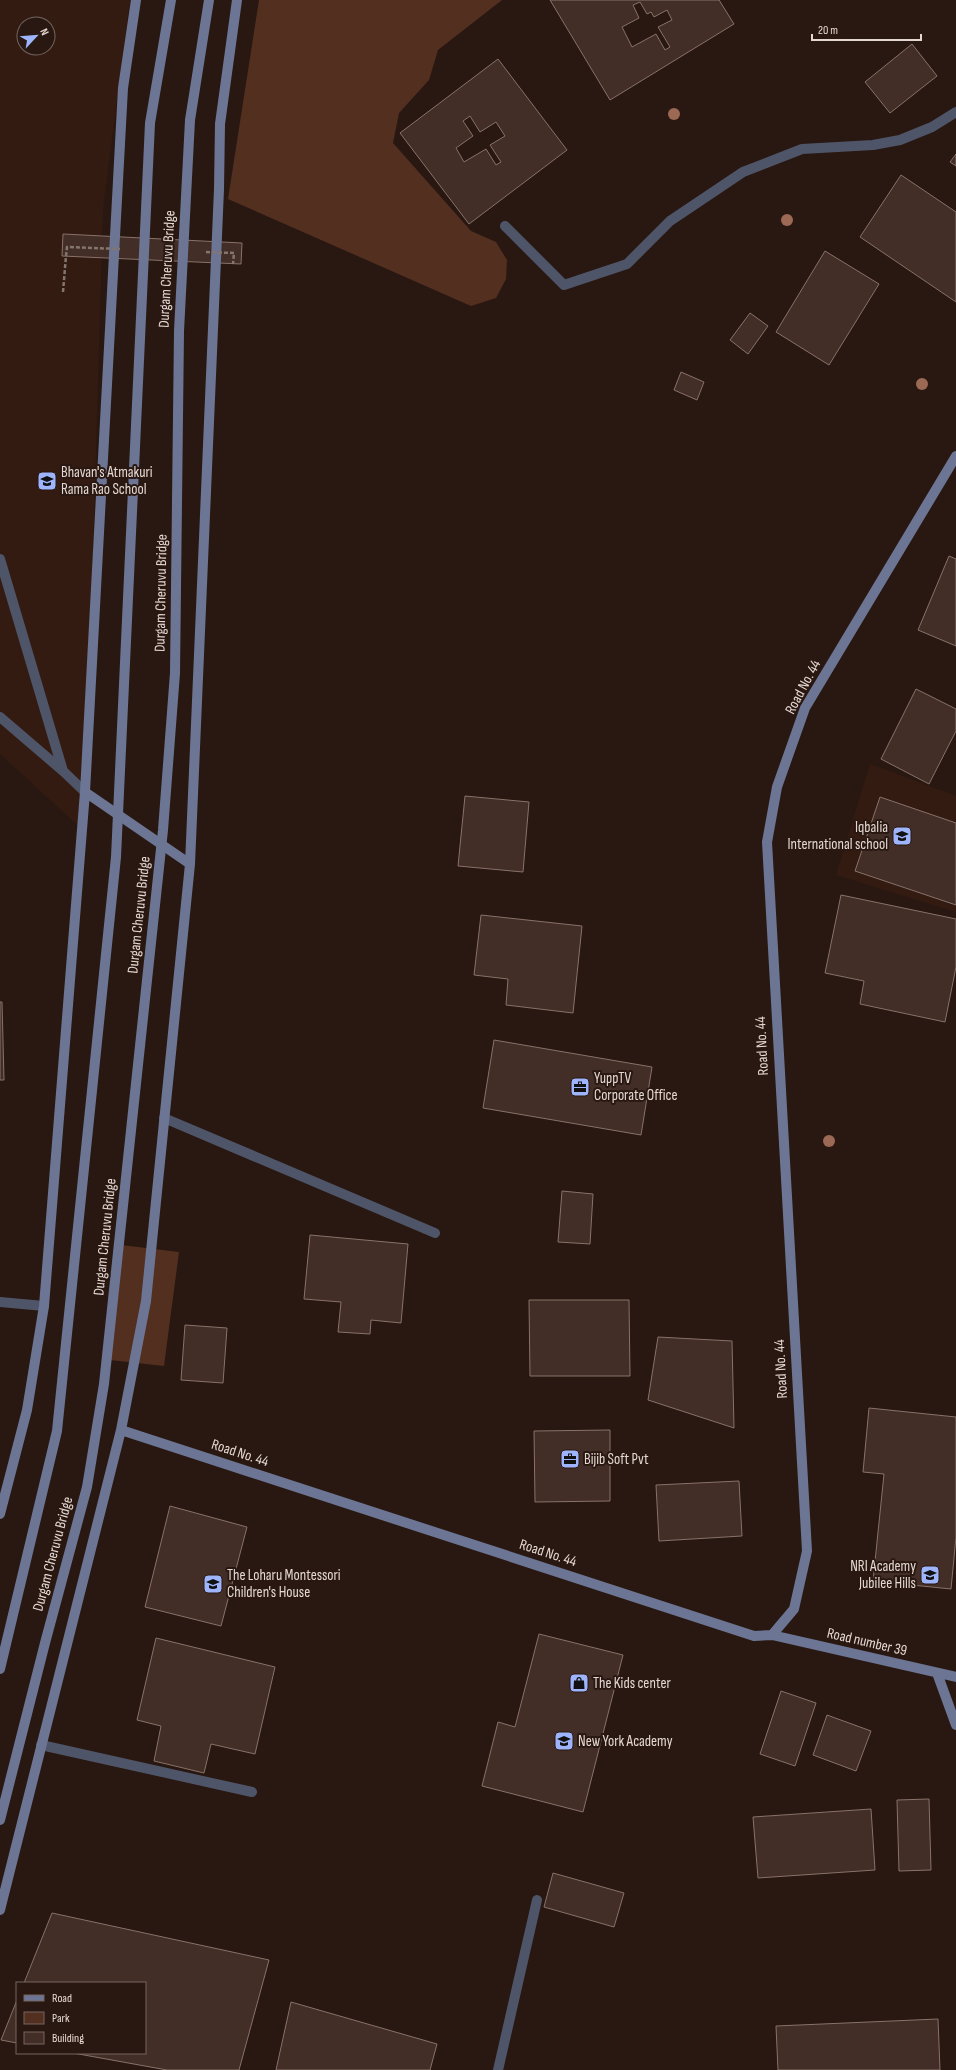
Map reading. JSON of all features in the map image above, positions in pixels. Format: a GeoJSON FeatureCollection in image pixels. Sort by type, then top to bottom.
{"type":"FeatureCollection","features":[{"type":"Feature","properties":{"kind":"main road"},"geometry":{"type":"LineString","coordinates":[[0,1514],[27,1410],[44,1306],[85,792],[123,88],[136,0]]}},
{"type":"Feature","properties":{"kind":"main road","name":"Durgam Cheruvu Bridge"},"geometry":{"type":"LineString","coordinates":[[0,1669],[58,1431],[116,857],[150,123],[171,0]]}},
{"type":"Feature","properties":{"kind":"main road","name":"Durgam Cheruvu Bridge"},"geometry":{"type":"LineString","coordinates":[[0,1820],[45,1643],[87,1487],[104,1384],[166,798],[175,673],[179,331],[189,136],[209,0]]}},
{"type":"Feature","properties":{"kind":"main road"},"geometry":{"type":"LineString","coordinates":[[0,1910],[121,1430],[146,1301],[190,864],[219,197],[220,124],[237,0]]}},
{"type":"Feature","properties":{"kind":"main road","name":"Road No. 44"},"geometry":{"type":"LineString","coordinates":[[121,1430],[754,1636],[772,1635],[794,1609],[807,1551],[768,885],[767,842],[777,787],[805,708],[956,456]]}},
{"type":"Feature","properties":{"kind":"main road"},"geometry":{"type":"LineString","coordinates":[[85,792],[190,864]]}},
{"type":"Feature","properties":{"kind":"main road","name":"Road number 39"},"geometry":{"type":"LineString","coordinates":[[772,1635],[956,1677]]}},
{"type":"Feature","properties":{"kind":"main road"},"geometry":{"type":"LineString","coordinates":[[937,1673],[956,1725]]}},
{"type":"Feature","properties":{"kind":"street"},"geometry":{"type":"LineString","coordinates":[[505,226],[564,285],[627,264],[670,222],[743,172],[802,149],[873,145],[900,140],[932,127],[956,112]]}},
{"type":"Feature","properties":{"kind":"street"},"geometry":{"type":"LineString","coordinates":[[0,559],[63,771]]}},
{"type":"Feature","properties":{"kind":"street"},"geometry":{"type":"LineString","coordinates":[[0,717],[85,792]]}},
{"type":"Feature","properties":{"kind":"street"},"geometry":{"type":"LineString","coordinates":[[164,1118],[435,1233]]}},
{"type":"Feature","properties":{"kind":"street"},"geometry":{"type":"LineString","coordinates":[[0,1302],[44,1306]]}},
{"type":"Feature","properties":{"kind":"street"},"geometry":{"type":"LineString","coordinates":[[41,1746],[252,1792]]}},
{"type":"Feature","properties":{"kind":"street"},"geometry":{"type":"LineString","coordinates":[[498,2070],[537,1900]]}},
{"type":"Feature","properties":{"kind":"path"},"geometry":{"type":"LineString","coordinates":[[63,292],[66,256]]}},
{"type":"Feature","properties":{"kind":"shaded area","name":"Bhavan's Atmakuri Rama Rao School"},"geometry":{"type":"Polygon","coordinates":[[[0,0],[130,0],[103,208],[85,832],[0,754],[0,0]]]}},
{"type":"Feature","properties":{"kind":"shaded area","name":"Iqbalia International school"},"geometry":{"type":"Polygon","coordinates":[[[870,764],[956,796],[956,912],[836,875],[870,764]]]}},
{"type":"Feature","properties":{"kind":"green space"},"geometry":{"type":"Polygon","coordinates":[[[259,0],[502,0],[438,50],[429,80],[399,113],[393,143],[471,231],[496,242],[507,260],[506,279],[496,298],[471,306],[228,199],[259,0]]]}},
{"type":"Feature","properties":{"kind":"green space"},"geometry":{"type":"Polygon","coordinates":[[[121,1245],[179,1252],[164,1366],[110,1360],[121,1245]]]}},
{"type":"Feature","properties":{"kind":"building"},"geometry":{"type":"Polygon","coordinates":[[[550,0],[719,0],[734,24],[610,100],[550,0]],[[640,2],[633,5],[639,18],[622,27],[632,47],[656,34],[665,50],[670,47],[658,27],[672,20],[667,10],[654,17],[651,12],[647,14],[640,2]]]}},
{"type":"Feature","properties":{"kind":"building"},"geometry":{"type":"Polygon","coordinates":[[[912,44],[937,76],[890,113],[865,82],[912,44]]]}},
{"type":"Feature","properties":{"kind":"building"},"geometry":{"type":"Polygon","coordinates":[[[498,59],[567,150],[469,224],[400,133],[498,59]],[[470,116],[463,121],[473,136],[456,148],[464,162],[486,149],[496,165],[501,162],[490,145],[505,136],[496,122],[480,132],[470,116]]]}},
{"type":"Feature","properties":{"kind":"building"},"geometry":{"type":"Polygon","coordinates":[[[956,154],[956,166],[950,162],[956,154]]]}},
{"type":"Feature","properties":{"kind":"building"},"geometry":{"type":"Polygon","coordinates":[[[901,175],[956,212],[956,302],[860,237],[901,175]]]}},
{"type":"Feature","properties":{"kind":"building"},"geometry":{"type":"Polygon","coordinates":[[[63,234],[242,243],[241,264],[62,256],[63,234]]]}},
{"type":"Feature","properties":{"kind":"building"},"geometry":{"type":"Polygon","coordinates":[[[825,251],[879,284],[829,365],[776,332],[825,251]]]}},
{"type":"Feature","properties":{"kind":"building"},"geometry":{"type":"Polygon","coordinates":[[[750,313],[768,326],[748,354],[730,340],[750,313]]]}},
{"type":"Feature","properties":{"kind":"building"},"geometry":{"type":"Polygon","coordinates":[[[681,372],[704,382],[697,400],[674,390],[681,372]]]}},
{"type":"Feature","properties":{"kind":"building"},"geometry":{"type":"Polygon","coordinates":[[[949,556],[956,559],[956,646],[918,630],[949,556]]]}},
{"type":"Feature","properties":{"kind":"building"},"geometry":{"type":"Polygon","coordinates":[[[916,689],[956,709],[956,731],[929,784],[881,759],[916,689]]]}},
{"type":"Feature","properties":{"kind":"building"},"geometry":{"type":"Polygon","coordinates":[[[465,796],[529,802],[523,872],[458,866],[465,796]]]}},
{"type":"Feature","properties":{"kind":"building"},"geometry":{"type":"Polygon","coordinates":[[[880,797],[956,823],[956,905],[855,871],[880,797]]]}},
{"type":"Feature","properties":{"kind":"building"},"geometry":{"type":"Polygon","coordinates":[[[841,895],[956,919],[956,967],[945,1022],[860,1004],[864,981],[825,973],[841,895]]]}},
{"type":"Feature","properties":{"kind":"building"},"geometry":{"type":"Polygon","coordinates":[[[481,915],[582,926],[573,1013],[506,1005],[508,979],[474,975],[481,915]]]}},
{"type":"Feature","properties":{"kind":"building"},"geometry":{"type":"Polygon","coordinates":[[[0,1002],[2,1002],[4,1080],[0,1080],[0,1002]]]}},
{"type":"Feature","properties":{"kind":"building"},"geometry":{"type":"Polygon","coordinates":[[[494,1040],[652,1067],[641,1135],[483,1108],[494,1040]]]}},
{"type":"Feature","properties":{"kind":"building"},"geometry":{"type":"Polygon","coordinates":[[[562,1191],[593,1194],[590,1244],[558,1242],[562,1191]]]}},
{"type":"Feature","properties":{"kind":"building"},"geometry":{"type":"Polygon","coordinates":[[[310,1235],[408,1244],[401,1323],[371,1320],[370,1334],[338,1332],[341,1302],[304,1299],[310,1235]]]}},
{"type":"Feature","properties":{"kind":"building"},"geometry":{"type":"Polygon","coordinates":[[[529,1300],[629,1300],[630,1376],[530,1376],[529,1300]]]}},
{"type":"Feature","properties":{"kind":"building"},"geometry":{"type":"Polygon","coordinates":[[[185,1325],[227,1328],[223,1383],[181,1380],[185,1325]]]}},
{"type":"Feature","properties":{"kind":"building"},"geometry":{"type":"Polygon","coordinates":[[[658,1337],[732,1341],[734,1428],[648,1400],[658,1337]]]}},
{"type":"Feature","properties":{"kind":"building"},"geometry":{"type":"Polygon","coordinates":[[[869,1408],[956,1417],[956,1537],[951,1589],[873,1581],[884,1474],[863,1472],[869,1408]]]}},
{"type":"Feature","properties":{"kind":"building"},"geometry":{"type":"Polygon","coordinates":[[[610,1430],[610,1501],[535,1502],[534,1431],[610,1430]]]}},
{"type":"Feature","properties":{"kind":"building"},"geometry":{"type":"Polygon","coordinates":[[[739,1481],[742,1536],[659,1541],[656,1485],[739,1481]]]}},
{"type":"Feature","properties":{"kind":"building"},"geometry":{"type":"Polygon","coordinates":[[[170,1506],[247,1527],[221,1626],[145,1607],[170,1506]]]}},
{"type":"Feature","properties":{"kind":"building"},"geometry":{"type":"Polygon","coordinates":[[[539,1634],[623,1655],[583,1812],[482,1786],[498,1722],[515,1727],[539,1634]]]}},
{"type":"Feature","properties":{"kind":"building"},"geometry":{"type":"Polygon","coordinates":[[[156,1638],[275,1667],[255,1754],[211,1744],[204,1773],[154,1761],[161,1726],[137,1720],[156,1638]]]}},
{"type":"Feature","properties":{"kind":"building"},"geometry":{"type":"Polygon","coordinates":[[[781,1691],[816,1703],[795,1766],[760,1754],[781,1691]]]}},
{"type":"Feature","properties":{"kind":"building"},"geometry":{"type":"Polygon","coordinates":[[[827,1715],[871,1731],[856,1771],[813,1755],[827,1715]]]}},
{"type":"Feature","properties":{"kind":"building"},"geometry":{"type":"Polygon","coordinates":[[[929,1799],[931,1870],[899,1871],[897,1800],[929,1799]]]}},
{"type":"Feature","properties":{"kind":"building"},"geometry":{"type":"Polygon","coordinates":[[[871,1809],[875,1870],[758,1878],[753,1817],[871,1809]]]}},
{"type":"Feature","properties":{"kind":"building"},"geometry":{"type":"Polygon","coordinates":[[[553,1873],[624,1893],[614,1927],[544,1907],[553,1873]]]}},
{"type":"Feature","properties":{"kind":"building"},"geometry":{"type":"Polygon","coordinates":[[[52,1913],[269,1960],[239,2070],[167,2070],[79,2054],[146,2054],[146,1982],[24,1982],[52,1913]]]}},
{"type":"Feature","properties":{"kind":"building"},"geometry":{"type":"Polygon","coordinates":[[[16,2002],[16,2043],[1,2040],[16,2002]]]}},
{"type":"Feature","properties":{"kind":"building"},"geometry":{"type":"Polygon","coordinates":[[[291,2002],[437,2044],[430,2070],[276,2070],[291,2002]]]}},
{"type":"Feature","properties":{"kind":"building"},"geometry":{"type":"Polygon","coordinates":[[[938,2019],[940,2070],[778,2070],[776,2026],[938,2019]]]}},
{"type":"Feature","properties":{"kind":"place","name":"Bhavan's Atmakuri Rama Rao School"},"geometry":{"type":"Point","coordinates":[47,481]}},
{"type":"Feature","properties":{"kind":"place","name":"Iqbalia International school"},"geometry":{"type":"Point","coordinates":[902,836]}},
{"type":"Feature","properties":{"kind":"place","name":"YuppTV Corporate Office"},"geometry":{"type":"Point","coordinates":[580,1087]}},
{"type":"Feature","properties":{"kind":"place","name":"Bijib Soft Pvt"},"geometry":{"type":"Point","coordinates":[570,1459]}},
{"type":"Feature","properties":{"kind":"place","name":"NRI Academy Jubilee Hills"},"geometry":{"type":"Point","coordinates":[930,1575]}},
{"type":"Feature","properties":{"kind":"place","name":"The Loharu Montessori Children's House"},"geometry":{"type":"Point","coordinates":[213,1584]}},
{"type":"Feature","properties":{"kind":"place","name":"The Kids center"},"geometry":{"type":"Point","coordinates":[579,1683]}},
{"type":"Feature","properties":{"kind":"place","name":"New York Academy"},"geometry":{"type":"Point","coordinates":[564,1741]}}]}
